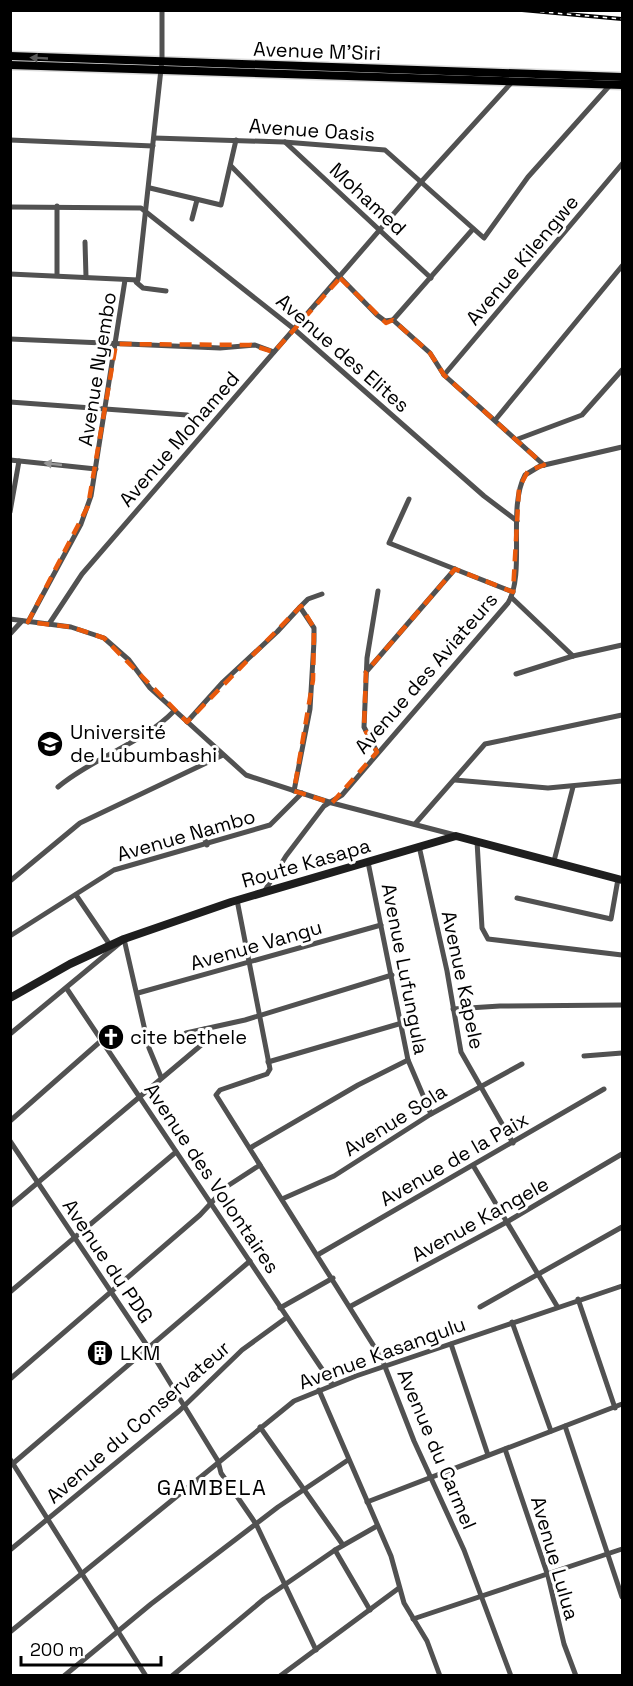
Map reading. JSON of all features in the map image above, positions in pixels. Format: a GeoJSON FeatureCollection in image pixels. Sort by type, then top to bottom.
{"type":"FeatureCollection","features":[{"type":"Feature","properties":{"kind":"highway","name":"Avenue M'Siri"},"geometry":{"type":"LineString","coordinates":[[10,56],[512,82],[622,85]]}},
{"type":"Feature","properties":{"kind":"highway","name":"Avenue M'Siri"},"geometry":{"type":"LineString","coordinates":[[10,65],[254,66],[622,77]]}},
{"type":"Feature","properties":{"kind":"main road","name":"Route Kasapa"},"geometry":{"type":"LineString","coordinates":[[10,998],[70,964],[124,939],[237,900],[456,836],[620,880]]}},
{"type":"Feature","properties":{"kind":"street","name":"Avenue Nyembo"},"geometry":{"type":"LineString","coordinates":[[10,634],[25,621],[85,516],[106,410],[125,280],[136,282],[140,275],[161,65],[162,10]]}},
{"type":"Feature","properties":{"kind":"street","name":"Avenue Mohamed"},"geometry":{"type":"LineString","coordinates":[[50,624],[82,574],[422,181],[512,82]]}},
{"type":"Feature","properties":{"kind":"street"},"geometry":{"type":"LineString","coordinates":[[231,166],[381,319],[388,322],[393,320],[473,230],[482,237],[486,236],[528,177],[610,84]]}},
{"type":"Feature","properties":{"kind":"street","name":"Avenue Oasis"},"geometry":{"type":"LineString","coordinates":[[154,138],[284,141],[385,150],[422,181],[473,230]]}},
{"type":"Feature","properties":{"kind":"street"},"geometry":{"type":"LineString","coordinates":[[10,140],[153,146]]}},
{"type":"Feature","properties":{"kind":"street"},"geometry":{"type":"LineString","coordinates":[[150,188],[221,205],[236,140]]}},
{"type":"Feature","properties":{"kind":"street","name":"Mohamed"},"geometry":{"type":"LineString","coordinates":[[284,141],[431,278]]}},
{"type":"Feature","properties":{"kind":"street","name":"Avenue Kilengwe"},"geometry":{"type":"LineString","coordinates":[[444,375],[622,164]]}},
{"type":"Feature","properties":{"kind":"street"},"geometry":{"type":"LineString","coordinates":[[192,219],[197,200]]}},
{"type":"Feature","properties":{"kind":"street"},"geometry":{"type":"LineString","coordinates":[[57,206],[57,275]]}},
{"type":"Feature","properties":{"kind":"street"},"geometry":{"type":"LineString","coordinates":[[10,207],[135,207],[147,212]]}},
{"type":"Feature","properties":{"kind":"street","name":"Avenue des Elites"},"geometry":{"type":"LineString","coordinates":[[147,212],[294,329],[484,496],[517,521]]}},
{"type":"Feature","properties":{"kind":"street"},"geometry":{"type":"LineString","coordinates":[[85,242],[86,277]]}},
{"type":"Feature","properties":{"kind":"street"},"geometry":{"type":"LineString","coordinates":[[496,419],[622,266]]}},
{"type":"Feature","properties":{"kind":"street"},"geometry":{"type":"LineString","coordinates":[[10,274],[125,280]]}},
{"type":"Feature","properties":{"kind":"street"},"geometry":{"type":"LineString","coordinates":[[136,282],[142,288],[166,291]]}},
{"type":"Feature","properties":{"kind":"street"},"geometry":{"type":"LineString","coordinates":[[393,320],[430,353],[444,375],[496,419],[544,465]]}},
{"type":"Feature","properties":{"kind":"street"},"geometry":{"type":"LineString","coordinates":[[10,339],[220,348],[251,345],[273,352]]}},
{"type":"Feature","properties":{"kind":"street"},"geometry":{"type":"LineString","coordinates":[[518,439],[582,415],[622,370]]}},
{"type":"Feature","properties":{"kind":"street"},"geometry":{"type":"LineString","coordinates":[[10,402],[187,415]]}},
{"type":"Feature","properties":{"kind":"street","name":"Avenue des Aviateurs"},"geometry":{"type":"LineString","coordinates":[[264,892],[286,856],[324,806],[332,803],[512,595],[518,494],[523,478],[531,469],[622,447]]}},
{"type":"Feature","properties":{"kind":"street"},"geometry":{"type":"LineString","coordinates":[[10,460],[96,469]]}},
{"type":"Feature","properties":{"kind":"street"},"geometry":{"type":"LineString","coordinates":[[10,512],[19,461]]}},
{"type":"Feature","properties":{"kind":"street"},"geometry":{"type":"LineString","coordinates":[[409,499],[389,543],[512,595],[573,656]]}},
{"type":"Feature","properties":{"kind":"street"},"geometry":{"type":"LineString","coordinates":[[366,672],[455,569]]}},
{"type":"Feature","properties":{"kind":"street"},"geometry":{"type":"LineString","coordinates":[[377,752],[364,727],[366,672],[372,614],[378,591]]}},
{"type":"Feature","properties":{"kind":"street"},"geometry":{"type":"LineString","coordinates":[[187,722],[223,682],[277,632],[308,599],[322,594]]}},
{"type":"Feature","properties":{"kind":"street"},"geometry":{"type":"LineString","coordinates":[[294,790],[310,709],[314,661],[314,628],[300,607]]}},
{"type":"Feature","properties":{"kind":"street"},"geometry":{"type":"LineString","coordinates":[[10,619],[71,627],[104,638],[129,660],[150,688],[246,775],[332,803],[456,836]]}},
{"type":"Feature","properties":{"kind":"street"},"geometry":{"type":"LineString","coordinates":[[516,674],[573,656],[622,645]]}},
{"type":"Feature","properties":{"kind":"street"},"geometry":{"type":"LineString","coordinates":[[58,787],[76,772],[156,728],[174,711]]}},
{"type":"Feature","properties":{"kind":"street"},"geometry":{"type":"LineString","coordinates":[[415,824],[482,747],[489,743],[622,717]]}},
{"type":"Feature","properties":{"kind":"street"},"geometry":{"type":"LineString","coordinates":[[10,881],[80,823],[223,755]]}},
{"type":"Feature","properties":{"kind":"street"},"geometry":{"type":"LineString","coordinates":[[454,780],[515,787],[573,787],[622,781]]}},
{"type":"Feature","properties":{"kind":"street"},"geometry":{"type":"LineString","coordinates":[[554,861],[573,787]]}},
{"type":"Feature","properties":{"kind":"street","name":"Avenue Nambo"},"geometry":{"type":"LineString","coordinates":[[10,936],[124,867],[207,845],[270,825],[302,793]]}},
{"type":"Feature","properties":{"kind":"street"},"geometry":{"type":"LineString","coordinates":[[199,824],[207,845]]}},
{"type":"Feature","properties":{"kind":"street"},"geometry":{"type":"LineString","coordinates":[[477,841],[482,928],[488,939],[622,955]]}},
{"type":"Feature","properties":{"kind":"street","name":"Avenue Kapele"},"geometry":{"type":"LineString","coordinates":[[419,846],[462,1057],[513,1143]]}},
{"type":"Feature","properties":{"kind":"street","name":"Avenue Lufungula"},"geometry":{"type":"LineString","coordinates":[[368,862],[408,1060],[431,1114]]}},
{"type":"Feature","properties":{"kind":"street"},"geometry":{"type":"LineString","coordinates":[[517,898],[611,919],[620,880]]}},
{"type":"Feature","properties":{"kind":"street"},"geometry":{"type":"LineString","coordinates":[[76,895],[110,945]]}},
{"type":"Feature","properties":{"kind":"street"},"geometry":{"type":"LineString","coordinates":[[237,900],[268,1062],[402,1023]]}},
{"type":"Feature","properties":{"kind":"street","name":"Avenue Vangu"},"geometry":{"type":"LineString","coordinates":[[138,993],[381,925]]}},
{"type":"Feature","properties":{"kind":"street"},"geometry":{"type":"LineString","coordinates":[[10,1034],[114,950],[124,939]]}},
{"type":"Feature","properties":{"kind":"street"},"geometry":{"type":"LineString","coordinates":[[124,939],[149,1048],[161,1077]]}},
{"type":"Feature","properties":{"kind":"street"},"geometry":{"type":"LineString","coordinates":[[186,1033],[258,1016],[392,975]]}},
{"type":"Feature","properties":{"kind":"street","name":"Avenue des Volontaires"},"geometry":{"type":"LineString","coordinates":[[67,989],[332,1384]]}},
{"type":"Feature","properties":{"kind":"street"},"geometry":{"type":"LineString","coordinates":[[453,1009],[500,1006],[622,1005]]}},
{"type":"Feature","properties":{"kind":"street"},"geometry":{"type":"LineString","coordinates":[[10,1206],[206,1041],[205,1029]]}},
{"type":"Feature","properties":{"kind":"street"},"geometry":{"type":"LineString","coordinates":[[10,1121],[102,1040]]}},
{"type":"Feature","properties":{"kind":"street"},"geometry":{"type":"LineString","coordinates":[[584,1056],[622,1053]]}},
{"type":"Feature","properties":{"kind":"street"},"geometry":{"type":"LineString","coordinates":[[250,1148],[358,1085],[408,1060]]}},
{"type":"Feature","properties":{"kind":"street","name":"Avenue du Carmel"},"geometry":{"type":"LineString","coordinates":[[268,1062],[270,1069],[267,1074],[216,1094],[319,1254],[385,1366],[414,1441],[432,1477],[482,1598],[511,1676]]}},
{"type":"Feature","properties":{"kind":"street","name":"Avenue Sola"},"geometry":{"type":"LineString","coordinates":[[282,1199],[334,1176],[431,1114],[522,1064]]}},
{"type":"Feature","properties":{"kind":"street","name":"Avenue de la Paix"},"geometry":{"type":"LineString","coordinates":[[319,1254],[426,1191],[474,1167],[604,1089]]}},
{"type":"Feature","properties":{"kind":"street","name":"Avenue du PDG"},"geometry":{"type":"LineString","coordinates":[[10,1141],[148,1347],[218,1461],[221,1473],[256,1524],[316,1650]]}},
{"type":"Feature","properties":{"kind":"street"},"geometry":{"type":"LineString","coordinates":[[10,1292],[176,1152]]}},
{"type":"Feature","properties":{"kind":"street","name":"Avenue Kangele"},"geometry":{"type":"LineString","coordinates":[[351,1306],[505,1223],[622,1154]]}},
{"type":"Feature","properties":{"kind":"street"},"geometry":{"type":"LineString","coordinates":[[10,1379],[210,1204],[226,1187],[260,1165]]}},
{"type":"Feature","properties":{"kind":"street"},"geometry":{"type":"LineString","coordinates":[[474,1167],[505,1223],[557,1306]]}},
{"type":"Feature","properties":{"kind":"street"},"geometry":{"type":"LineString","coordinates":[[480,1307],[622,1227]]}},
{"type":"Feature","properties":{"kind":"street"},"geometry":{"type":"LineString","coordinates":[[146,1676],[11,1463],[250,1261]]}},
{"type":"Feature","properties":{"kind":"street"},"geometry":{"type":"LineString","coordinates":[[280,1308],[333,1278]]}},
{"type":"Feature","properties":{"kind":"street","name":"Avenue Kasangulu"},"geometry":{"type":"LineString","coordinates":[[10,1632],[83,1575],[285,1407],[332,1384],[557,1306],[622,1286]]}},
{"type":"Feature","properties":{"kind":"street"},"geometry":{"type":"LineString","coordinates":[[578,1299],[615,1407]]}},
{"type":"Feature","properties":{"kind":"street","name":"Avenue du Conservateur"},"geometry":{"type":"LineString","coordinates":[[10,1550],[48,1521],[183,1405],[242,1350],[286,1317]]}},
{"type":"Feature","properties":{"kind":"street"},"geometry":{"type":"LineString","coordinates":[[512,1322],[551,1431]]}},
{"type":"Feature","properties":{"kind":"street"},"geometry":{"type":"LineString","coordinates":[[451,1344],[488,1455]]}},
{"type":"Feature","properties":{"kind":"street"},"geometry":{"type":"LineString","coordinates":[[319,1390],[391,1556],[399,1588],[413,1619],[427,1641],[438,1675]]}},
{"type":"Feature","properties":{"kind":"street"},"geometry":{"type":"LineString","coordinates":[[367,1502],[622,1405]]}},
{"type":"Feature","properties":{"kind":"street"},"geometry":{"type":"LineString","coordinates":[[565,1426],[622,1597]]}},
{"type":"Feature","properties":{"kind":"street"},"geometry":{"type":"LineString","coordinates":[[260,1427],[343,1545]]}},
{"type":"Feature","properties":{"kind":"street","name":"Avenue Lulua"},"geometry":{"type":"LineString","coordinates":[[505,1449],[548,1576],[564,1644],[576,1676]]}},
{"type":"Feature","properties":{"kind":"street"},"geometry":{"type":"LineString","coordinates":[[64,1676],[256,1524],[304,1488],[348,1460]]}},
{"type":"Feature","properties":{"kind":"street"},"geometry":{"type":"LineString","coordinates":[[172,1676],[244,1613],[335,1550],[377,1526]]}},
{"type":"Feature","properties":{"kind":"street"},"geometry":{"type":"LineString","coordinates":[[413,1619],[548,1576],[622,1549]]}},
{"type":"Feature","properties":{"kind":"street"},"geometry":{"type":"LineString","coordinates":[[335,1550],[370,1610]]}},
{"type":"Feature","properties":{"kind":"street"},"geometry":{"type":"LineString","coordinates":[[280,1676],[399,1588]]}},
{"type":"Feature","properties":{"kind":"highlighted area"},"geometry":{"type":"Polygon","coordinates":[[[340,278],[386,323],[393,320],[430,353],[444,375],[544,465],[528,471],[519,488],[513,592],[455,569],[366,672],[364,728],[377,752],[332,803],[294,791],[313,680],[314,628],[301,606],[187,722],[104,638],[71,627],[28,622],[88,506],[116,344],[251,345],[274,352],[340,278]]]}},
{"type":"Feature","properties":{"kind":"railway"},"geometry":{"type":"LineString","coordinates":[[522,10],[622,19]]}},
{"type":"Feature","properties":{"kind":"place","name":"Université de Lubumbashi"},"geometry":{"type":"Point","coordinates":[50,744]}},
{"type":"Feature","properties":{"kind":"place","name":"cite bethele"},"geometry":{"type":"Point","coordinates":[111,1037]}},
{"type":"Feature","properties":{"kind":"place","name":"LKM"},"geometry":{"type":"Point","coordinates":[100,1353]}},
{"type":"Feature","properties":{"kind":"district","name":"GAMBELA"},"geometry":{"type":"Point","coordinates":[212,1487]}}]}
